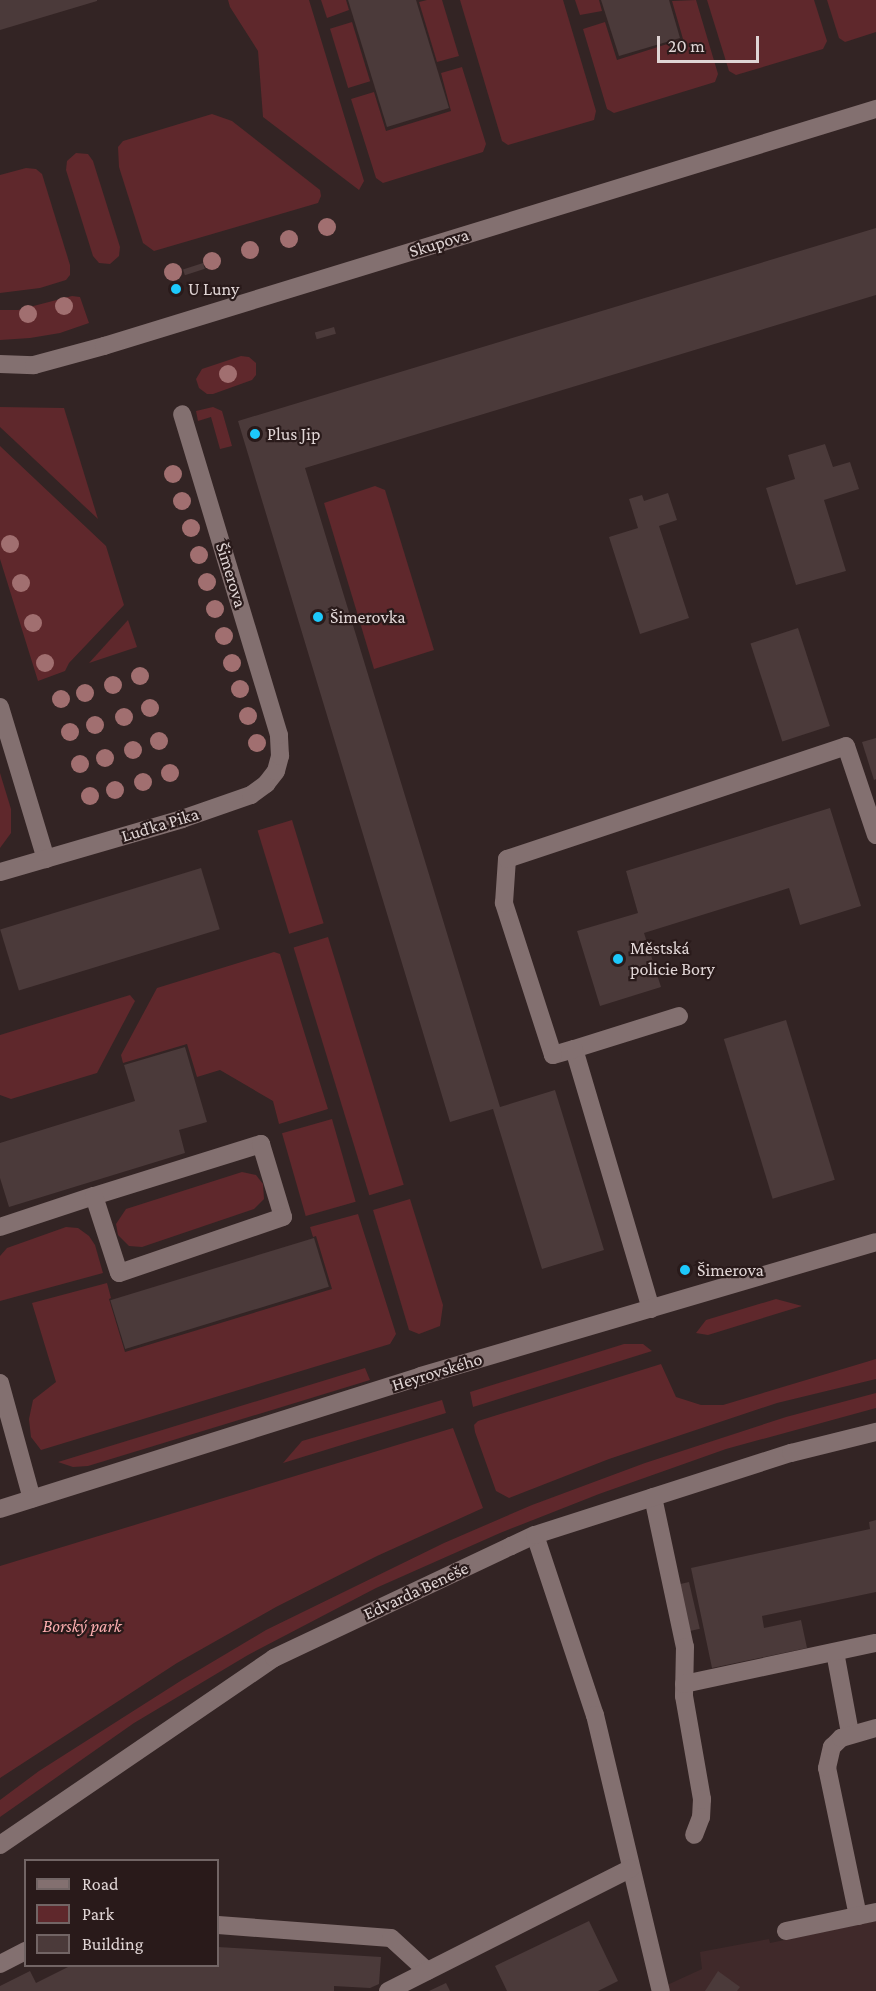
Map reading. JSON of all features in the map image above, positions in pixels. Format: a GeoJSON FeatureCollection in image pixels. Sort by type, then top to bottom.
{"type":"FeatureCollection","features":[{"type":"Feature","properties":{"kind":"street","name":"Skupova"},"geometry":{"type":"LineString","coordinates":[[0,364],[34,365],[104,346],[876,109]]}},
{"type":"Feature","properties":{"kind":"street","name":"Šimerova"},"geometry":{"type":"LineString","coordinates":[[182,414],[279,735]]}},
{"type":"Feature","properties":{"kind":"street"},"geometry":{"type":"LineString","coordinates":[[0,708],[46,859]]}},
{"type":"Feature","properties":{"kind":"street","name":"Luďka Pika"},"geometry":{"type":"LineString","coordinates":[[0,872],[182,819],[251,795],[266,784],[276,771],[280,756],[279,735]]}},
{"type":"Feature","properties":{"kind":"street"},"geometry":{"type":"LineString","coordinates":[[679,1016],[553,1055],[504,903],[507,859],[846,746],[876,835]]}},
{"type":"Feature","properties":{"kind":"street"},"geometry":{"type":"LineString","coordinates":[[574,1049],[651,1309]]}},
{"type":"Feature","properties":{"kind":"street"},"geometry":{"type":"LineString","coordinates":[[0,1227],[94,1196],[261,1144],[283,1217],[119,1273],[94,1196]]}},
{"type":"Feature","properties":{"kind":"street","name":"Heyrovského"},"geometry":{"type":"LineString","coordinates":[[0,1509],[421,1376],[876,1242]]}},
{"type":"Feature","properties":{"kind":"street"},"geometry":{"type":"LineString","coordinates":[[0,1383],[32,1499]]}},
{"type":"Feature","properties":{"kind":"street","name":"Edvarda Beneše"},"geometry":{"type":"LineString","coordinates":[[0,1845],[274,1658],[535,1535],[791,1453],[876,1432]]}},
{"type":"Feature","properties":{"kind":"street"},"geometry":{"type":"LineString","coordinates":[[653,1497],[685,1647],[684,1696],[702,1799],[701,1817],[694,1835]]}},
{"type":"Feature","properties":{"kind":"street"},"geometry":{"type":"LineString","coordinates":[[535,1535],[595,1715],[661,1991]]}},
{"type":"Feature","properties":{"kind":"street"},"geometry":{"type":"LineString","coordinates":[[684,1684],[876,1643]]}},
{"type":"Feature","properties":{"kind":"street"},"geometry":{"type":"LineString","coordinates":[[835,1652],[850,1733]]}},
{"type":"Feature","properties":{"kind":"street"},"geometry":{"type":"LineString","coordinates":[[786,1932],[867,1914],[826,1767],[832,1747],[841,1738],[850,1733],[876,1728]]}},
{"type":"Feature","properties":{"kind":"street"},"geometry":{"type":"LineString","coordinates":[[389,1991],[632,1868]]}},
{"type":"Feature","properties":{"kind":"street"},"geometry":{"type":"LineString","coordinates":[[219,1925],[392,1938],[427,1971]]}},
{"type":"Feature","properties":{"kind":"street"},"geometry":{"type":"LineString","coordinates":[[2,1959],[24,1953]]}},
{"type":"Feature","properties":{"kind":"shaded area"},"geometry":{"type":"Polygon","coordinates":[[[876,1921],[876,1991],[654,1991],[702,1969],[700,1952],[769,1939],[770,1943],[876,1921]]]}},
{"type":"Feature","properties":{"kind":"green space"},"geometry":{"type":"Polygon","coordinates":[[[228,0],[309,0],[364,181],[359,190],[263,117],[258,51],[230,7],[228,0]]]}},
{"type":"Feature","properties":{"kind":"green space"},"geometry":{"type":"Polygon","coordinates":[[[321,0],[346,0],[349,10],[327,18],[321,0]]]}},
{"type":"Feature","properties":{"kind":"green space"},"geometry":{"type":"Polygon","coordinates":[[[442,0],[459,56],[437,62],[419,2],[442,0]]]}},
{"type":"Feature","properties":{"kind":"green space"},"geometry":{"type":"Polygon","coordinates":[[[460,0],[563,0],[596,111],[594,120],[508,145],[502,141],[460,0]]]}},
{"type":"Feature","properties":{"kind":"green space"},"geometry":{"type":"Polygon","coordinates":[[[575,0],[599,0],[602,11],[580,15],[575,0]]]}},
{"type":"Feature","properties":{"kind":"green space"},"geometry":{"type":"Polygon","coordinates":[[[696,0],[718,74],[715,82],[614,113],[607,109],[583,29],[605,22],[617,60],[683,39],[672,1],[696,0]]]}},
{"type":"Feature","properties":{"kind":"green space"},"geometry":{"type":"Polygon","coordinates":[[[707,0],[814,0],[827,41],[823,49],[736,75],[729,71],[707,0]]]}},
{"type":"Feature","properties":{"kind":"green space"},"geometry":{"type":"Polygon","coordinates":[[[827,0],[876,0],[876,32],[845,42],[839,38],[827,0]]]}},
{"type":"Feature","properties":{"kind":"green space"},"geometry":{"type":"Polygon","coordinates":[[[352,22],[370,81],[348,88],[330,29],[352,22]]]}},
{"type":"Feature","properties":{"kind":"green space"},"geometry":{"type":"Polygon","coordinates":[[[462,67],[486,144],[483,152],[383,183],[376,178],[351,99],[374,92],[386,131],[451,111],[441,73],[462,67]]]}},
{"type":"Feature","properties":{"kind":"green space"},"geometry":{"type":"Polygon","coordinates":[[[212,114],[232,121],[320,190],[321,196],[318,203],[154,251],[143,243],[119,167],[118,147],[123,141],[212,114]]]}},
{"type":"Feature","properties":{"kind":"green space"},"geometry":{"type":"Polygon","coordinates":[[[76,153],[88,154],[93,161],[120,247],[119,256],[110,264],[99,263],[93,256],[66,170],[67,161],[76,153]]]}},
{"type":"Feature","properties":{"kind":"green space"},"geometry":{"type":"Polygon","coordinates":[[[26,168],[36,169],[42,174],[70,265],[70,275],[66,280],[40,288],[0,293],[0,175],[26,168]]]}},
{"type":"Feature","properties":{"kind":"green space"},"geometry":{"type":"Polygon","coordinates":[[[72,296],[80,297],[89,323],[60,333],[0,340],[0,310],[18,310],[72,296]]]}},
{"type":"Feature","properties":{"kind":"green space"},"geometry":{"type":"Polygon","coordinates":[[[241,356],[249,357],[256,363],[256,375],[252,380],[213,394],[207,394],[199,388],[196,379],[202,369],[241,356]]]}},
{"type":"Feature","properties":{"kind":"green space"},"geometry":{"type":"Polygon","coordinates":[[[0,407],[64,408],[98,519],[0,427],[0,407]]]}},
{"type":"Feature","properties":{"kind":"green space"},"geometry":{"type":"Polygon","coordinates":[[[213,407],[222,411],[232,446],[220,449],[211,417],[198,421],[196,411],[213,407]]]}},
{"type":"Feature","properties":{"kind":"green space"},"geometry":{"type":"Polygon","coordinates":[[[0,446],[106,546],[124,605],[69,663],[65,671],[38,681],[0,559],[0,446]]]}},
{"type":"Feature","properties":{"kind":"green space"},"geometry":{"type":"Polygon","coordinates":[[[375,486],[385,490],[434,650],[374,669],[324,503],[375,486]]]}},
{"type":"Feature","properties":{"kind":"green space"},"geometry":{"type":"Polygon","coordinates":[[[128,620],[137,647],[89,663],[128,620]]]}},
{"type":"Feature","properties":{"kind":"green space"},"geometry":{"type":"Polygon","coordinates":[[[0,773],[11,809],[11,833],[0,848],[0,773]]]}},
{"type":"Feature","properties":{"kind":"green space"},"geometry":{"type":"Polygon","coordinates":[[[292,820],[324,923],[289,934],[258,831],[292,820]]]}},
{"type":"Feature","properties":{"kind":"green space"},"geometry":{"type":"Polygon","coordinates":[[[328,937],[404,1185],[369,1195],[294,948],[328,937]]]}},
{"type":"Feature","properties":{"kind":"green space"},"geometry":{"type":"Polygon","coordinates":[[[274,952],[280,954],[328,1109],[279,1124],[273,1101],[220,1070],[197,1077],[187,1044],[123,1063],[121,1055],[157,988],[274,952]]]}},
{"type":"Feature","properties":{"kind":"green space"},"geometry":{"type":"Polygon","coordinates":[[[130,995],[135,1001],[97,1073],[11,1099],[0,1095],[0,1035],[130,995]]]}},
{"type":"Feature","properties":{"kind":"green space"},"geometry":{"type":"Polygon","coordinates":[[[332,1119],[356,1202],[306,1216],[282,1133],[332,1119]]]}},
{"type":"Feature","properties":{"kind":"green space"},"geometry":{"type":"Polygon","coordinates":[[[242,1172],[256,1175],[263,1184],[264,1199],[254,1209],[142,1247],[129,1246],[118,1235],[116,1224],[126,1209],[242,1172]]]}},
{"type":"Feature","properties":{"kind":"green space"},"geometry":{"type":"Polygon","coordinates":[[[410,1199],[443,1305],[440,1326],[419,1334],[409,1330],[373,1210],[410,1199]]]}},
{"type":"Feature","properties":{"kind":"green space"},"geometry":{"type":"Polygon","coordinates":[[[358,1214],[396,1334],[390,1344],[41,1450],[31,1437],[29,1419],[33,1400],[56,1382],[32,1303],[107,1283],[111,1298],[109,1299],[125,1352],[332,1289],[316,1236],[313,1237],[310,1227],[358,1214]]]}},
{"type":"Feature","properties":{"kind":"green space"},"geometry":{"type":"Polygon","coordinates":[[[66,1227],[78,1228],[89,1236],[95,1245],[103,1273],[0,1301],[0,1256],[7,1248],[66,1227]]]}},
{"type":"Feature","properties":{"kind":"green space"},"geometry":{"type":"Polygon","coordinates":[[[776,1299],[802,1306],[708,1335],[696,1333],[706,1320],[776,1299]]]}},
{"type":"Feature","properties":{"kind":"green space"},"geometry":{"type":"Polygon","coordinates":[[[624,1344],[643,1344],[652,1351],[473,1407],[470,1392],[624,1344]]]}},
{"type":"Feature","properties":{"kind":"green space"},"geometry":{"type":"Polygon","coordinates":[[[876,1359],[876,1379],[777,1403],[609,1459],[509,1498],[496,1491],[475,1432],[474,1425],[478,1421],[661,1364],[676,1397],[701,1405],[723,1405],[876,1359]]]}},
{"type":"Feature","properties":{"kind":"green space"},"geometry":{"type":"Polygon","coordinates":[[[365,1368],[370,1380],[88,1466],[73,1467],[58,1462],[365,1368]]]}},
{"type":"Feature","properties":{"kind":"green space"},"geometry":{"type":"Polygon","coordinates":[[[876,1393],[876,1408],[726,1449],[599,1494],[500,1533],[376,1588],[248,1655],[134,1723],[0,1817],[0,1800],[39,1771],[182,1680],[266,1630],[444,1543],[532,1505],[645,1463],[786,1417],[876,1393]]]}},
{"type":"Feature","properties":{"kind":"green space"},"geometry":{"type":"Polygon","coordinates":[[[442,1400],[446,1413],[283,1463],[302,1441],[442,1400]]]}},
{"type":"Feature","properties":{"kind":"green space","name":"Borský park"},"geometry":{"type":"Polygon","coordinates":[[[453,1428],[483,1508],[377,1556],[276,1607],[177,1663],[0,1778],[0,1566],[453,1428]]]}},
{"type":"Feature","properties":{"kind":"building"},"geometry":{"type":"Polygon","coordinates":[[[0,0],[97,0],[97,1],[0,30],[0,0]]]}},
{"type":"Feature","properties":{"kind":"building"},"geometry":{"type":"Polygon","coordinates":[[[348,0],[416,0],[449,108],[387,127],[348,0]]]}},
{"type":"Feature","properties":{"kind":"building"},"geometry":{"type":"Polygon","coordinates":[[[601,0],[669,0],[680,38],[619,56],[601,0]]]}},
{"type":"Feature","properties":{"kind":"building"},"geometry":{"type":"Polygon","coordinates":[[[876,228],[876,295],[305,468],[500,1107],[555,1090],[604,1250],[542,1269],[493,1109],[450,1122],[238,421],[876,228]]]}},
{"type":"Feature","properties":{"kind":"building"},"geometry":{"type":"Polygon","coordinates":[[[203,263],[205,269],[185,275],[183,269],[203,263]]]}},
{"type":"Feature","properties":{"kind":"building"},"geometry":{"type":"Polygon","coordinates":[[[334,327],[336,334],[317,339],[315,333],[334,327]]]}},
{"type":"Feature","properties":{"kind":"building"},"geometry":{"type":"Polygon","coordinates":[[[825,444],[833,467],[850,462],[859,489],[824,500],[846,571],[796,585],[766,488],[795,479],[788,455],[825,444]]]}},
{"type":"Feature","properties":{"kind":"building"},"geometry":{"type":"Polygon","coordinates":[[[668,493],[677,520],[659,526],[689,618],[640,634],[609,537],[638,528],[629,499],[642,495],[644,501],[668,493]]]}},
{"type":"Feature","properties":{"kind":"building"},"geometry":{"type":"Polygon","coordinates":[[[798,628],[830,726],[782,741],[750,643],[798,628]]]}},
{"type":"Feature","properties":{"kind":"building"},"geometry":{"type":"Polygon","coordinates":[[[876,738],[876,779],[874,780],[862,742],[876,738]]]}},
{"type":"Feature","properties":{"kind":"building"},"geometry":{"type":"Polygon","coordinates":[[[830,808],[861,906],[800,925],[789,888],[644,933],[661,987],[600,1006],[577,931],[638,913],[626,871],[830,808]]]}},
{"type":"Feature","properties":{"kind":"building"},"geometry":{"type":"Polygon","coordinates":[[[201,868],[220,929],[19,991],[0,929],[201,868]]]}},
{"type":"Feature","properties":{"kind":"building"},"geometry":{"type":"Polygon","coordinates":[[[786,1020],[835,1180],[773,1199],[724,1039],[786,1020]]]}},
{"type":"Feature","properties":{"kind":"building"},"geometry":{"type":"Polygon","coordinates":[[[185,1047],[207,1122],[179,1130],[185,1153],[9,1207],[0,1178],[0,1143],[135,1101],[124,1065],[185,1047]]]}},
{"type":"Feature","properties":{"kind":"building"},"geometry":{"type":"Polygon","coordinates":[[[314,1238],[329,1287],[125,1349],[110,1300],[314,1238]]]}},
{"type":"Feature","properties":{"kind":"building"},"geometry":{"type":"Polygon","coordinates":[[[876,1520],[876,1592],[762,1616],[764,1628],[801,1620],[807,1648],[712,1668],[691,1568],[870,1529],[869,1522],[876,1520]]]}},
{"type":"Feature","properties":{"kind":"building"},"geometry":{"type":"Polygon","coordinates":[[[689,1582],[700,1629],[690,1631],[679,1584],[689,1582]]]}},
{"type":"Feature","properties":{"kind":"building"},"geometry":{"type":"Polygon","coordinates":[[[589,1921],[618,1981],[598,1991],[507,1991],[495,1966],[589,1921]]]}},
{"type":"Feature","properties":{"kind":"building"},"geometry":{"type":"Polygon","coordinates":[[[219,1947],[381,1957],[379,1984],[370,1988],[334,1986],[334,1991],[0,1991],[0,1986],[30,1971],[36,1983],[68,1967],[219,1967],[219,1947]]]}},
{"type":"Feature","properties":{"kind":"building"},"geometry":{"type":"Polygon","coordinates":[[[718,1971],[740,1987],[737,1991],[705,1991],[718,1971]]]}},
{"type":"Feature","properties":{"kind":"building"},"geometry":{"type":"Polygon","coordinates":[[[446,1983],[450,1991],[429,1991],[446,1983]]]}},
{"type":"Feature","properties":{"kind":"place","name":"U Luny"},"geometry":{"type":"Point","coordinates":[176,289]}},
{"type":"Feature","properties":{"kind":"place","name":"Plus Jip"},"geometry":{"type":"Point","coordinates":[255,434]}},
{"type":"Feature","properties":{"kind":"place","name":"Šimerovka"},"geometry":{"type":"Point","coordinates":[318,617]}},
{"type":"Feature","properties":{"kind":"place","name":"Městská policie Bory"},"geometry":{"type":"Point","coordinates":[618,959]}},
{"type":"Feature","properties":{"kind":"place","name":"Šimerova"},"geometry":{"type":"Point","coordinates":[685,1270]}}]}
